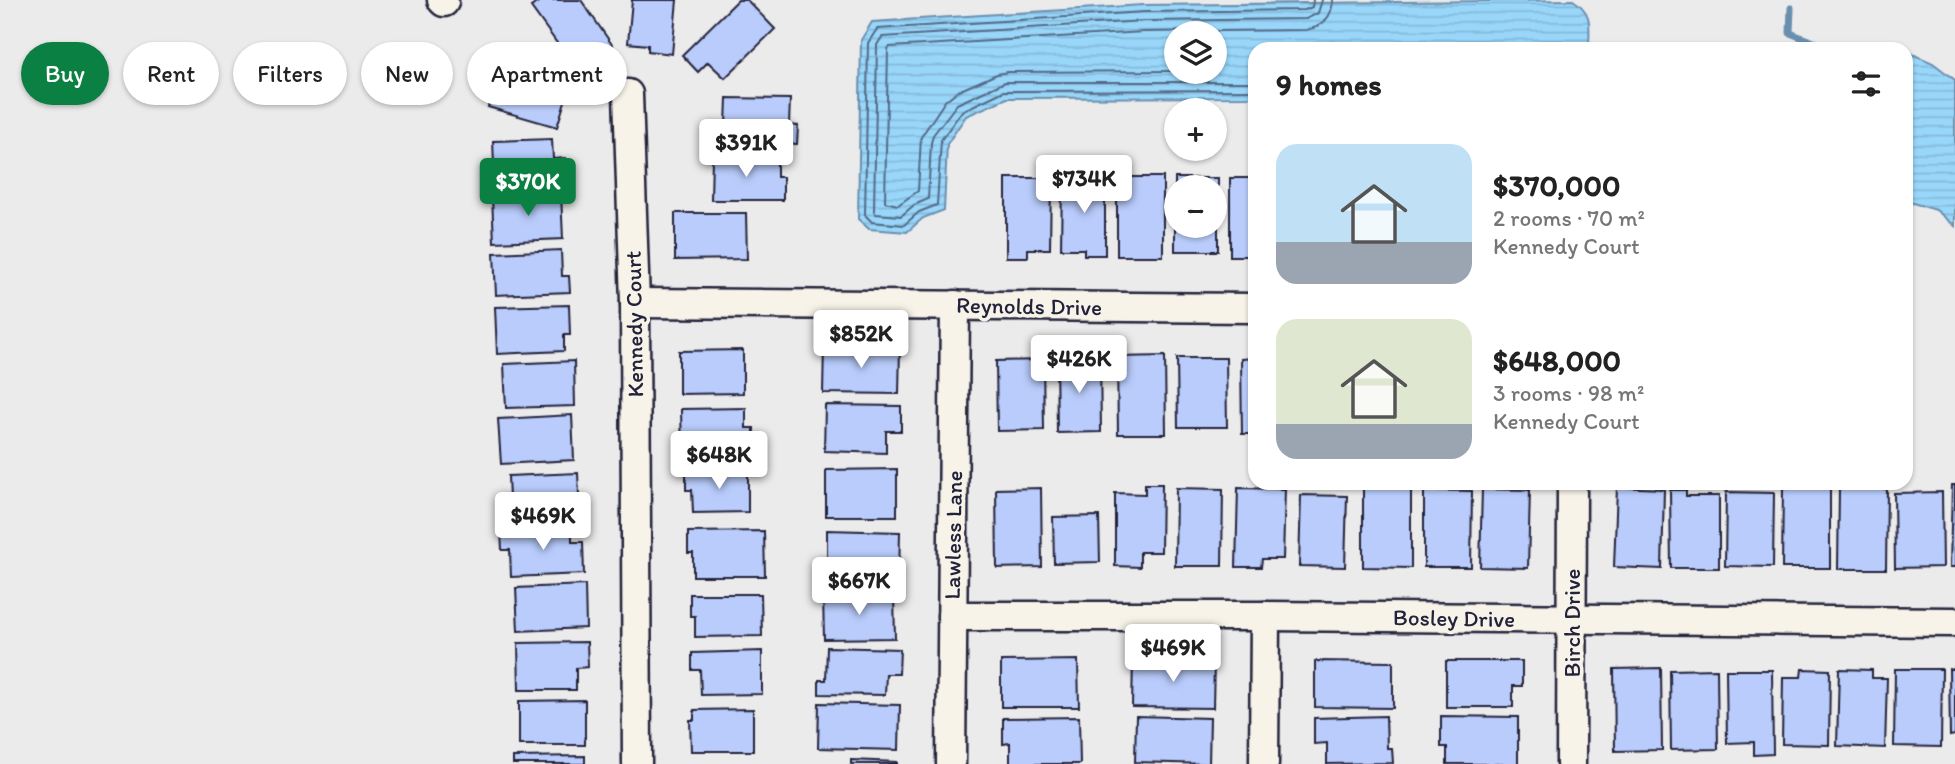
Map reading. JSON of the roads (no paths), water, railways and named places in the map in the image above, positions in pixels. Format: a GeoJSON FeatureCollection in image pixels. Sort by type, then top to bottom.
{"type":"FeatureCollection","features":[{"type":"Feature","properties":{"kind":"street","name":"Kennedy Court"},"geometry":{"type":"LineString","coordinates":[[628,94],[635,303],[637,764]]}},
{"type":"Feature","properties":{"kind":"street","name":"Reynolds Drive"},"geometry":{"type":"LineString","coordinates":[[635,303],[1248,308]]}},
{"type":"Feature","properties":{"kind":"street","name":"Lawless Lane"},"geometry":{"type":"LineString","coordinates":[[951,764],[955,305]]}},
{"type":"Feature","properties":{"kind":"street","name":"Birch Drive"},"geometry":{"type":"LineString","coordinates":[[1571,764],[1572,490]]}},
{"type":"Feature","properties":{"kind":"street","name":"Bosley Drive"},"geometry":{"type":"LineString","coordinates":[[952,616],[1265,615],[1955,622]]}},
{"type":"Feature","properties":{"kind":"street"},"geometry":{"type":"LineString","coordinates":[[1264,764],[1265,615]]}},
{"type":"Feature","properties":{"kind":"water"},"geometry":{"type":"Polygon","coordinates":[[[1573,0],[1587,15],[1589,27],[1589,42],[1248,42],[1248,97],[1007,98],[966,116],[947,144],[944,210],[923,218],[907,232],[869,229],[858,219],[861,40],[872,22],[1143,5],[1573,0]]]}},
{"type":"Feature","properties":{"kind":"water"},"geometry":{"type":"Polygon","coordinates":[[[1913,54],[1933,63],[1955,80],[1955,226],[1936,210],[1913,203],[1913,54]]]}},
{"type":"Feature","properties":{"kind":"waterway"},"geometry":{"type":"LineString","coordinates":[[1791,8],[1790,33],[1814,42]]}}]}
